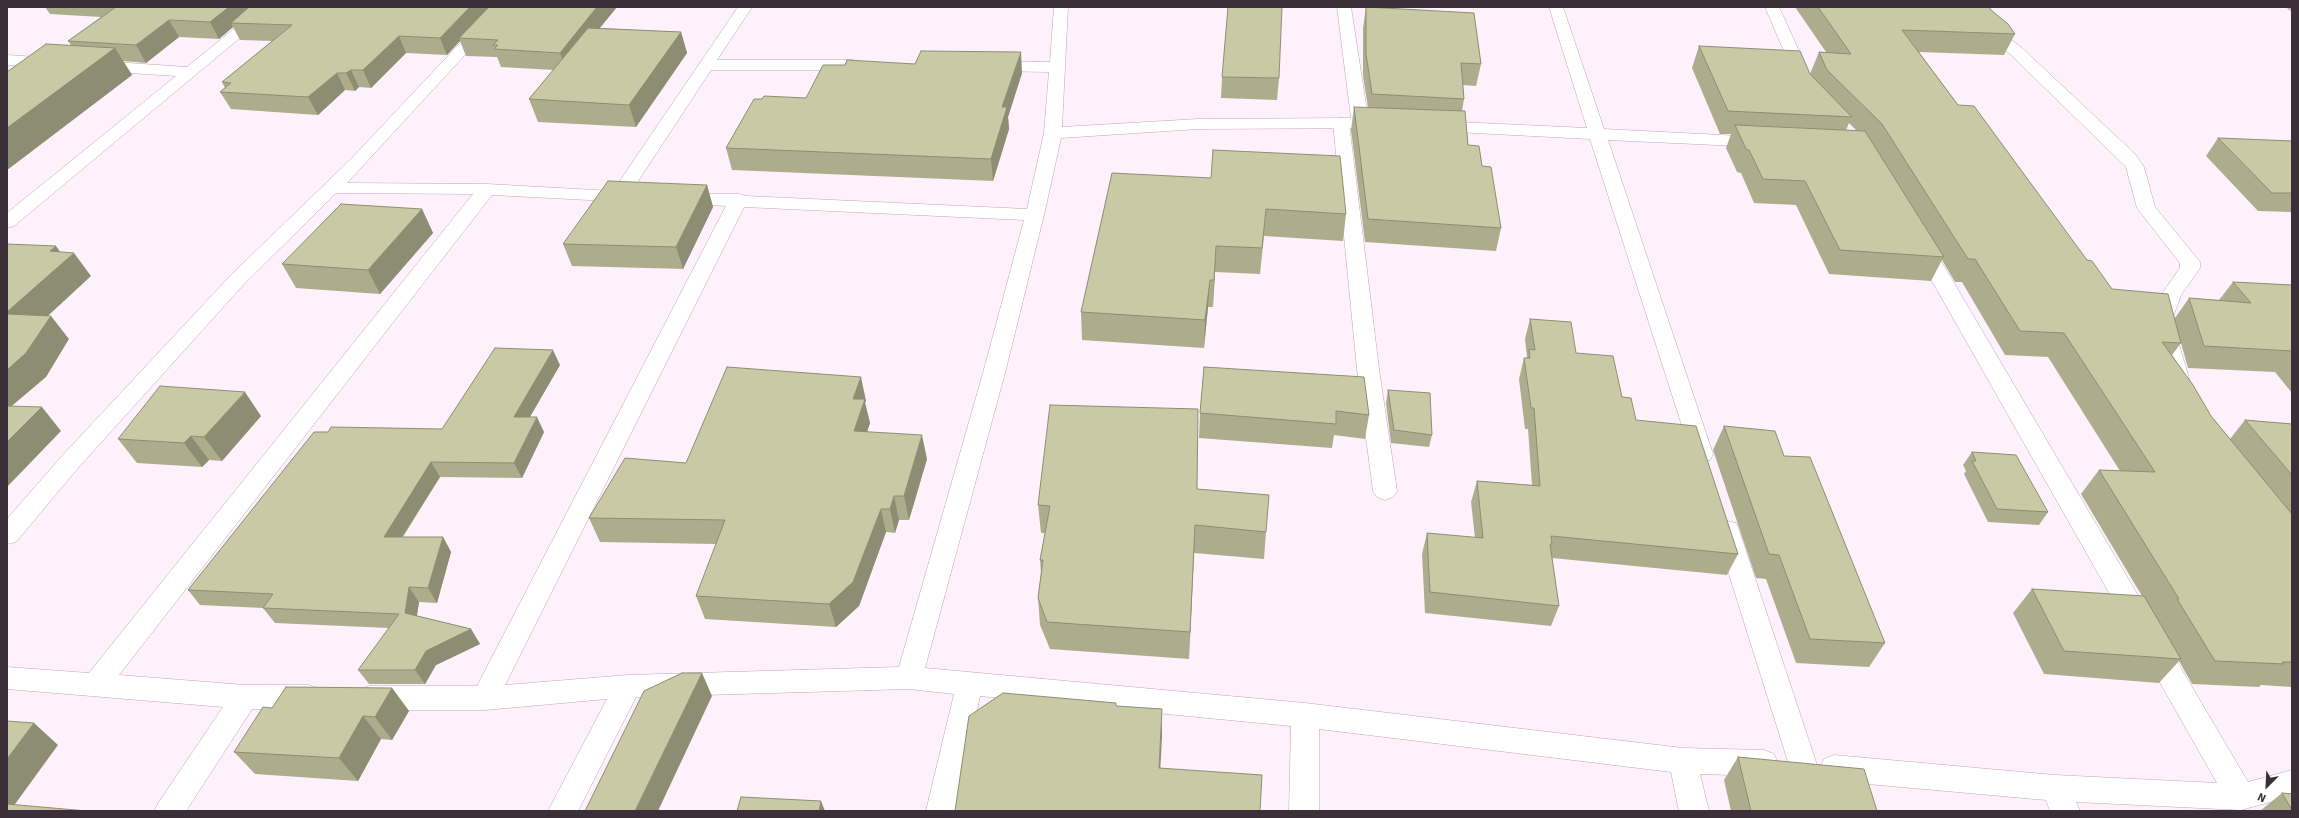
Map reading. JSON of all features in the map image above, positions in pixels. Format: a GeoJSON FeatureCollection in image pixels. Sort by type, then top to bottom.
{"type":"FeatureCollection","features":[{"type":"Feature","properties":{"kind":"street"},"geometry":{"type":"LineString","coordinates":[[7,222],[270,7]]}},
{"type":"Feature","properties":{"kind":"street"},"geometry":{"type":"LineString","coordinates":[[7,535],[70,462],[227,291],[358,162],[502,7]]}},
{"type":"Feature","properties":{"kind":"street"},"geometry":{"type":"LineString","coordinates":[[618,196],[745,7]]}},
{"type":"Feature","properties":{"kind":"street"},"geometry":{"type":"LineString","coordinates":[[909,678],[994,373],[1035,215],[1053,133],[1061,7]]}},
{"type":"Feature","properties":{"kind":"street"},"geometry":{"type":"LineString","coordinates":[[1344,7],[1368,369],[1385,491]]}},
{"type":"Feature","properties":{"kind":"street"},"geometry":{"type":"LineString","coordinates":[[1556,7],[1709,477]]}},
{"type":"Feature","properties":{"kind":"street"},"geometry":{"type":"LineString","coordinates":[[1772,7],[1810,94]]}},
{"type":"Feature","properties":{"kind":"street"},"geometry":{"type":"LineString","coordinates":[[1977,7],[1987,28],[2016,50],[2129,158],[2135,167],[2146,208],[2190,262],[2190,268],[2171,295],[2162,320],[2186,404]]}},
{"type":"Feature","properties":{"kind":"street"},"geometry":{"type":"LineString","coordinates":[[7,60],[191,72]]}},
{"type":"Feature","properties":{"kind":"street"},"geometry":{"type":"LineString","coordinates":[[707,65],[866,66]]}},
{"type":"Feature","properties":{"kind":"street"},"geometry":{"type":"LineString","coordinates":[[977,66],[1056,67]]}},
{"type":"Feature","properties":{"kind":"street"},"geometry":{"type":"LineString","coordinates":[[1053,133],[1198,124],[1400,124]]}},
{"type":"Feature","properties":{"kind":"street"},"geometry":{"type":"LineString","coordinates":[[1424,125],[1777,143]]}},
{"type":"Feature","properties":{"kind":"street"},"geometry":{"type":"LineString","coordinates":[[332,188],[487,189],[618,196],[738,199],[1035,215]]}},
{"type":"Feature","properties":{"kind":"street"},"geometry":{"type":"LineString","coordinates":[[96,685],[487,189]]}},
{"type":"Feature","properties":{"kind":"street"},"geometry":{"type":"LineString","coordinates":[[485,698],[738,199]]}},
{"type":"Feature","properties":{"kind":"street"},"geometry":{"type":"LineString","coordinates":[[1912,230],[2241,797]]}},
{"type":"Feature","properties":{"kind":"street"},"geometry":{"type":"LineString","coordinates":[[1722,514],[1803,765]]}},
{"type":"Feature","properties":{"kind":"street"},"geometry":{"type":"LineString","coordinates":[[7,678],[245,697],[485,698],[628,686],[909,678],[969,685],[1305,715],[1683,761],[1803,765],[2060,799],[2241,797],[2292,783]]}},
{"type":"Feature","properties":{"kind":"street"},"geometry":{"type":"LineString","coordinates":[[941,811],[969,685]]}},
{"type":"Feature","properties":{"kind":"street"},"geometry":{"type":"LineString","coordinates":[[563,811],[628,686]]}},
{"type":"Feature","properties":{"kind":"street"},"geometry":{"type":"LineString","coordinates":[[169,811],[245,697]]}},
{"type":"Feature","properties":{"kind":"street"},"geometry":{"type":"LineString","coordinates":[[1304,811],[1305,715]]}},
{"type":"Feature","properties":{"kind":"street"},"geometry":{"type":"LineString","coordinates":[[1683,761],[1694,811]]}},
{"type":"Feature","properties":{"kind":"building"},"geometry":{"type":"Polygon","coordinates":[[[116,7],[229,7],[210,22],[169,20],[136,45],[68,41],[116,7]]]}},
{"type":"Feature","properties":{"kind":"building"},"geometry":{"type":"Polygon","coordinates":[[[249,7],[470,7],[440,38],[399,36],[363,70],[351,70],[346,73],[337,73],[308,97],[220,92],[231,83],[222,82],[292,25],[231,23],[249,7]]]}},
{"type":"Feature","properties":{"kind":"building"},"geometry":{"type":"Polygon","coordinates":[[[489,7],[597,7],[560,53],[494,49],[498,45],[493,45],[498,40],[459,38],[489,7]]]}},
{"type":"Feature","properties":{"kind":"building"},"geometry":{"type":"Polygon","coordinates":[[[1228,7],[1282,7],[1279,78],[1222,77],[1228,7]]]}},
{"type":"Feature","properties":{"kind":"building"},"geometry":{"type":"Polygon","coordinates":[[[1366,7],[1474,13],[1481,64],[1461,63],[1464,99],[1372,94],[1366,54],[1366,7]]]}},
{"type":"Feature","properties":{"kind":"building"},"geometry":{"type":"Polygon","coordinates":[[[1818,7],[1989,7],[2008,24],[2015,34],[1902,30],[1958,105],[1974,106],[2087,260],[2092,261],[2112,289],[2168,294],[2181,343],[2162,342],[2193,385],[2211,416],[2292,514],[2292,662],[2282,662],[2284,664],[2215,661],[2177,599],[2179,599],[2099,470],[2155,472],[2064,333],[2020,331],[1975,259],[1968,259],[1882,124],[1827,70],[1819,52],[1851,54],[1818,7]]]}},
{"type":"Feature","properties":{"kind":"building"},"geometry":{"type":"Polygon","coordinates":[[[588,28],[681,32],[629,105],[529,99],[588,28]]]}},
{"type":"Feature","properties":{"kind":"building"},"geometry":{"type":"Polygon","coordinates":[[[46,44],[115,48],[7,128],[7,72],[46,44]]]}},
{"type":"Feature","properties":{"kind":"building"},"geometry":{"type":"Polygon","coordinates":[[[1699,46],[1800,51],[1810,74],[1852,117],[1728,111],[1699,46]]]}},
{"type":"Feature","properties":{"kind":"building"},"geometry":{"type":"Polygon","coordinates":[[[921,51],[1021,52],[1002,107],[1007,107],[991,159],[726,148],[754,99],[762,99],[764,96],[806,98],[823,65],[845,65],[847,60],[915,64],[921,51]]]}},
{"type":"Feature","properties":{"kind":"building"},"geometry":{"type":"Polygon","coordinates":[[[1354,107],[1465,111],[1468,145],[1479,146],[1482,166],[1491,167],[1501,228],[1368,219],[1354,107]]]}},
{"type":"Feature","properties":{"kind":"building"},"geometry":{"type":"Polygon","coordinates":[[[1735,125],[1865,131],[1944,257],[1840,250],[1805,181],[1763,179],[1749,150],[1746,149],[1735,125]]]}},
{"type":"Feature","properties":{"kind":"building"},"geometry":{"type":"Polygon","coordinates":[[[2218,138],[2292,141],[2292,193],[2272,193],[2218,138]]]}},
{"type":"Feature","properties":{"kind":"building"},"geometry":{"type":"Polygon","coordinates":[[[1213,150],[1340,156],[1346,214],[1266,209],[1262,248],[1216,246],[1214,280],[1210,280],[1205,320],[1081,312],[1112,173],[1211,178],[1213,150]]]}},
{"type":"Feature","properties":{"kind":"building"},"geometry":{"type":"Polygon","coordinates":[[[608,181],[707,185],[676,247],[563,244],[608,181]]]}},
{"type":"Feature","properties":{"kind":"building"},"geometry":{"type":"Polygon","coordinates":[[[341,204],[422,209],[368,270],[282,264],[341,204]]]}},
{"type":"Feature","properties":{"kind":"building"},"geometry":{"type":"Polygon","coordinates":[[[7,244],[56,246],[50,251],[74,253],[7,312],[7,244]]]}},
{"type":"Feature","properties":{"kind":"building"},"geometry":{"type":"Polygon","coordinates":[[[2233,282],[2292,285],[2292,351],[2204,346],[2189,298],[2251,303],[2233,282]]]}},
{"type":"Feature","properties":{"kind":"building"},"geometry":{"type":"Polygon","coordinates":[[[7,314],[51,316],[26,353],[7,370],[7,314]]]}},
{"type":"Feature","properties":{"kind":"building"},"geometry":{"type":"Polygon","coordinates":[[[1530,319],[1571,322],[1576,353],[1613,356],[1622,397],[1631,398],[1636,420],[1696,426],[1738,554],[1551,536],[1552,544],[1550,544],[1559,606],[1430,592],[1427,533],[1483,538],[1477,481],[1540,486],[1534,408],[1531,408],[1524,358],[1530,358],[1529,349],[1535,350],[1530,319]]]}},
{"type":"Feature","properties":{"kind":"building"},"geometry":{"type":"Polygon","coordinates":[[[495,348],[553,350],[514,417],[537,417],[514,463],[431,462],[384,537],[443,537],[428,588],[409,587],[405,613],[471,629],[426,651],[415,670],[358,670],[399,614],[263,608],[273,594],[188,590],[314,432],[328,432],[331,427],[442,429],[495,348]]]}},
{"type":"Feature","properties":{"kind":"building"},"geometry":{"type":"Polygon","coordinates":[[[727,367],[861,377],[853,399],[865,399],[854,431],[922,435],[904,496],[894,496],[890,509],[881,509],[853,582],[829,604],[696,596],[725,520],[589,518],[625,458],[686,463],[727,367]]]}},
{"type":"Feature","properties":{"kind":"building"},"geometry":{"type":"Polygon","coordinates":[[[1204,367],[1364,377],[1369,415],[1336,411],[1336,424],[1200,413],[1204,367]]]}},
{"type":"Feature","properties":{"kind":"building"},"geometry":{"type":"Polygon","coordinates":[[[160,386],[245,392],[204,437],[191,436],[184,443],[118,439],[160,386]]]}},
{"type":"Feature","properties":{"kind":"building"},"geometry":{"type":"Polygon","coordinates":[[[1388,390],[1430,393],[1432,435],[1394,430],[1388,390]]]}},
{"type":"Feature","properties":{"kind":"building"},"geometry":{"type":"Polygon","coordinates":[[[1050,405],[1198,409],[1197,489],[1269,495],[1266,532],[1195,525],[1190,632],[1047,622],[1038,598],[1043,560],[1040,560],[1050,506],[1038,505],[1050,405]]]}},
{"type":"Feature","properties":{"kind":"building"},"geometry":{"type":"Polygon","coordinates":[[[7,406],[42,407],[7,442],[7,406]]]}},
{"type":"Feature","properties":{"kind":"building"},"geometry":{"type":"Polygon","coordinates":[[[2245,420],[2292,424],[2292,475],[2245,420]]]}},
{"type":"Feature","properties":{"kind":"building"},"geometry":{"type":"Polygon","coordinates":[[[1724,426],[1775,431],[1784,456],[1810,457],[1885,643],[1810,639],[1779,555],[1769,554],[1724,426]]]}},
{"type":"Feature","properties":{"kind":"building"},"geometry":{"type":"Polygon","coordinates":[[[1972,452],[2016,455],[2048,512],[1997,509],[1972,461],[1976,461],[1972,452]]]}},
{"type":"Feature","properties":{"kind":"building"},"geometry":{"type":"Polygon","coordinates":[[[2032,589],[2144,596],[2181,659],[2064,651],[2032,589]]]}},
{"type":"Feature","properties":{"kind":"building"},"geometry":{"type":"Polygon","coordinates":[[[682,673],[702,673],[635,811],[585,811],[644,691],[682,673]]]}},
{"type":"Feature","properties":{"kind":"building"},"geometry":{"type":"Polygon","coordinates":[[[286,687],[392,688],[375,717],[363,716],[339,758],[234,752],[263,707],[272,708],[286,687]]]}},
{"type":"Feature","properties":{"kind":"building"},"geometry":{"type":"Polygon","coordinates":[[[1003,693],[1116,703],[1116,706],[1162,709],[1159,768],[1262,775],[1260,811],[955,811],[969,716],[1003,693]]]}},
{"type":"Feature","properties":{"kind":"building"},"geometry":{"type":"Polygon","coordinates":[[[7,721],[34,723],[7,759],[7,721]]]}},
{"type":"Feature","properties":{"kind":"building"},"geometry":{"type":"Polygon","coordinates":[[[1738,757],[1864,769],[1877,811],[1751,811],[1738,757]]]}},
{"type":"Feature","properties":{"kind":"building"},"geometry":{"type":"Polygon","coordinates":[[[2282,793],[2292,794],[2292,810],[2282,793]]]}},
{"type":"Feature","properties":{"kind":"building"},"geometry":{"type":"Polygon","coordinates":[[[741,797],[821,801],[819,811],[737,811],[741,797]]]}},
{"type":"Feature","properties":{"kind":"building"},"geometry":{"type":"Polygon","coordinates":[[[7,804],[87,811],[7,811],[7,804]]]}}]}
